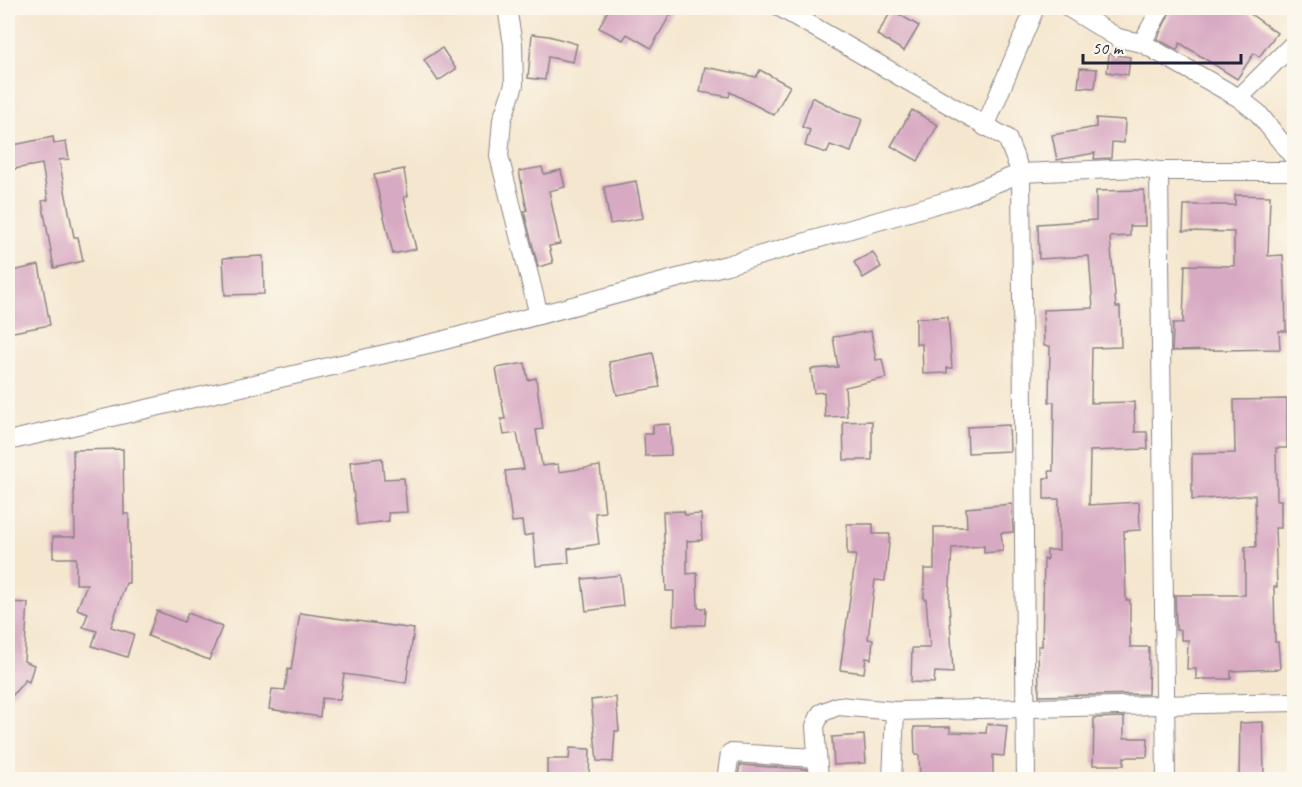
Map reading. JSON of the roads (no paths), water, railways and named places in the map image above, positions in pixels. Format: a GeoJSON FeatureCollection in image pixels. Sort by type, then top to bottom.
{"type":"FeatureCollection","features":[{"type":"Feature","properties":{"kind":"street"},"geometry":{"type":"LineString","coordinates":[[507,8],[513,44],[514,85],[502,120],[499,156],[539,315]]}},
{"type":"Feature","properties":{"kind":"street"},"geometry":{"type":"LineString","coordinates":[[781,8],[1007,138],[1021,173],[1026,780]]}},
{"type":"Feature","properties":{"kind":"street"},"geometry":{"type":"LineString","coordinates":[[985,127],[1035,8]]}},
{"type":"Feature","properties":{"kind":"street"},"geometry":{"type":"LineString","coordinates":[[1069,8],[1118,38],[1142,43],[1239,98],[1258,113],[1294,158]]}},
{"type":"Feature","properties":{"kind":"street"},"geometry":{"type":"LineString","coordinates":[[1142,43],[1161,8]]}},
{"type":"Feature","properties":{"kind":"street"},"geometry":{"type":"LineString","coordinates":[[1239,98],[1294,43]]}},
{"type":"Feature","properties":{"kind":"street"},"geometry":{"type":"LineString","coordinates":[[8,441],[441,341],[727,265],[964,196],[1021,173],[1137,168],[1160,171],[1294,171]]}},
{"type":"Feature","properties":{"kind":"street"},"geometry":{"type":"LineString","coordinates":[[1160,171],[1166,780]]}},
{"type":"Feature","properties":{"kind":"street"},"geometry":{"type":"LineString","coordinates":[[819,780],[815,726],[821,713],[838,706],[895,711],[1294,702]]}},
{"type":"Feature","properties":{"kind":"street"},"geometry":{"type":"LineString","coordinates":[[892,780],[895,711]]}},
{"type":"Feature","properties":{"kind":"street"},"geometry":{"type":"LineString","coordinates":[[726,780],[730,753],[817,758]]}}]}
